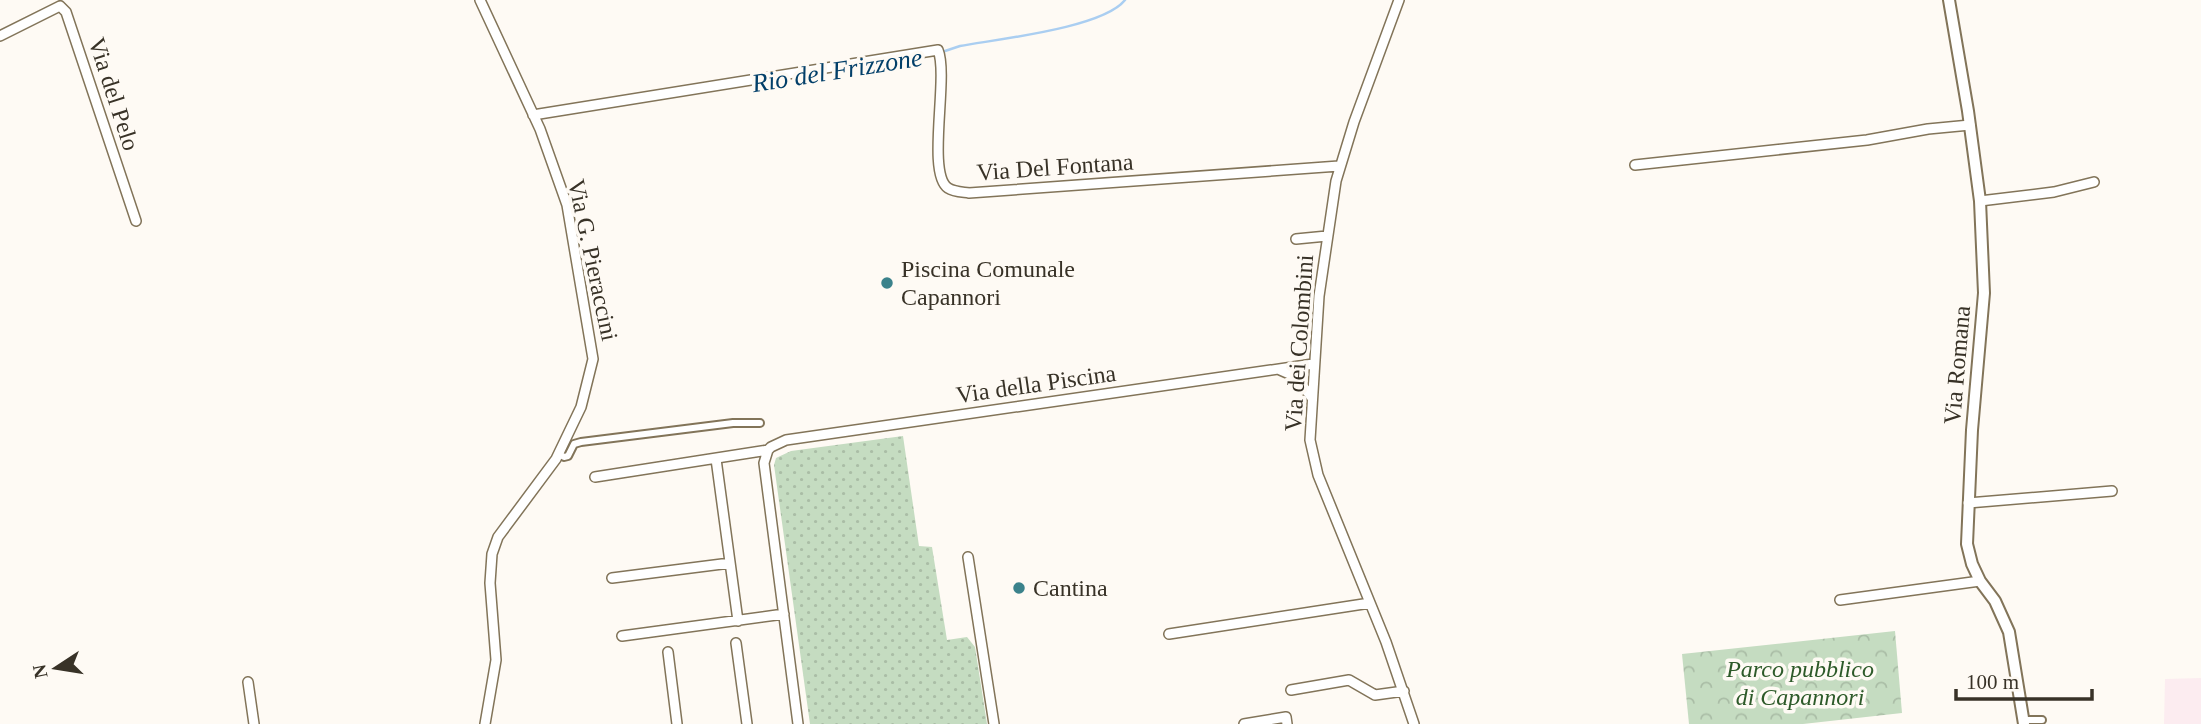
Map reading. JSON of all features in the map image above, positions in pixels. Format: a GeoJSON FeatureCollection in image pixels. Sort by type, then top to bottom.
{"type":"FeatureCollection","features":[{"type":"Feature","properties":{"kind":"street","name":"Via G. Pieraccini"},"geometry":{"type":"LineString","coordinates":[[480,0],[533,115],[567,205],[593,359],[581,407],[558,454],[498,537],[492,554],[490,583],[496,660],[485,724]]}},
{"type":"Feature","properties":{"kind":"street","name":"Via dei Colombini"},"geometry":{"type":"LineString","coordinates":[[1399,0],[1339,166],[1327,236],[1313,364],[1310,440],[1313,459],[1404,691],[1414,724]]}},
{"type":"Feature","properties":{"kind":"street","name":"Via Romana"},"geometry":{"type":"LineString","coordinates":[[1949,0],[1980,201],[1984,293],[1968,503],[1969,554],[1980,581],[1995,601],[2009,632],[2023,722]]}},
{"type":"Feature","properties":{"kind":"street","name":"Via del Pelo"},"geometry":{"type":"LineString","coordinates":[[0,36],[60,6],[66,12],[136,222]]}},
{"type":"Feature","properties":{"kind":"street","name":"Via Del Fontana"},"geometry":{"type":"LineString","coordinates":[[533,115],[926,51],[939,54],[940,169],[943,183],[950,190],[970,193],[1339,166]]}},
{"type":"Feature","properties":{"kind":"street"},"geometry":{"type":"LineString","coordinates":[[1635,165],[1867,140],[1970,125]]}},
{"type":"Feature","properties":{"kind":"street"},"geometry":{"type":"LineString","coordinates":[[1980,201],[2054,192],[2094,182]]}},
{"type":"Feature","properties":{"kind":"street"},"geometry":{"type":"LineString","coordinates":[[1296,239],[1327,236]]}},
{"type":"Feature","properties":{"kind":"street","name":"Via della Piscina"},"geometry":{"type":"LineString","coordinates":[[595,478],[768,450],[786,440],[1313,364]]}},
{"type":"Feature","properties":{"kind":"street"},"geometry":{"type":"LineString","coordinates":[[1267,369],[1284,370],[1296,377],[1312,398]]}},
{"type":"Feature","properties":{"kind":"street"},"geometry":{"type":"LineString","coordinates":[[558,454],[568,456],[574,444],[581,442],[733,423],[760,423]]}},
{"type":"Feature","properties":{"kind":"street"},"geometry":{"type":"LineString","coordinates":[[768,450],[764,463],[795,724]]}},
{"type":"Feature","properties":{"kind":"street"},"geometry":{"type":"LineString","coordinates":[[716,460],[738,621]]}},
{"type":"Feature","properties":{"kind":"street"},"geometry":{"type":"LineString","coordinates":[[1968,503],[2112,491]]}},
{"type":"Feature","properties":{"kind":"street"},"geometry":{"type":"LineString","coordinates":[[968,557],[994,724]]}},
{"type":"Feature","properties":{"kind":"street"},"geometry":{"type":"LineString","coordinates":[[612,578],[730,563]]}},
{"type":"Feature","properties":{"kind":"street"},"geometry":{"type":"LineString","coordinates":[[1840,600],[1980,581]]}},
{"type":"Feature","properties":{"kind":"street"},"geometry":{"type":"LineString","coordinates":[[1169,634],[1370,603]]}},
{"type":"Feature","properties":{"kind":"street"},"geometry":{"type":"LineString","coordinates":[[622,636],[784,614]]}},
{"type":"Feature","properties":{"kind":"street"},"geometry":{"type":"LineString","coordinates":[[736,643],[747,724]]}},
{"type":"Feature","properties":{"kind":"street"},"geometry":{"type":"LineString","coordinates":[[668,652],[677,724]]}},
{"type":"Feature","properties":{"kind":"street"},"geometry":{"type":"LineString","coordinates":[[1290,690],[1349,680],[1375,695],[1404,691]]}},
{"type":"Feature","properties":{"kind":"street"},"geometry":{"type":"LineString","coordinates":[[248,682],[254,724]]}},
{"type":"Feature","properties":{"kind":"street"},"geometry":{"type":"LineString","coordinates":[[1244,724],[1286,717],[1287,724]]}},
{"type":"Feature","properties":{"kind":"street"},"geometry":{"type":"LineString","coordinates":[[2023,722],[2042,720]]}},
{"type":"Feature","properties":{"kind":"shaded area"},"geometry":{"type":"Polygon","coordinates":[[[2201,678],[2201,724],[2164,724],[2165,679],[2201,678]]]}},
{"type":"Feature","properties":{"kind":"green space"},"geometry":{"type":"Polygon","coordinates":[[[903,436],[919,546],[932,547],[947,640],[967,637],[975,647],[987,724],[810,724],[774,465],[776,458],[791,451],[903,436]]]}},
{"type":"Feature","properties":{"kind":"green space","name":"Parco pubblico di Capannori"},"geometry":{"type":"Polygon","coordinates":[[[1895,631],[1902,713],[1803,724],[1689,724],[1682,654],[1895,631]]]}},
{"type":"Feature","properties":{"kind":"waterway","name":"Rio del Frizzone"},"geometry":{"type":"LineString","coordinates":[[942,52],[960,46],[1073,25],[1113,10],[1125,0]]}},
{"type":"Feature","properties":{"kind":"place","name":"Piscina Comunale Capannori"},"geometry":{"type":"Point","coordinates":[887,283]}},
{"type":"Feature","properties":{"kind":"place","name":"Cantina"},"geometry":{"type":"Point","coordinates":[1019,588]}}]}
